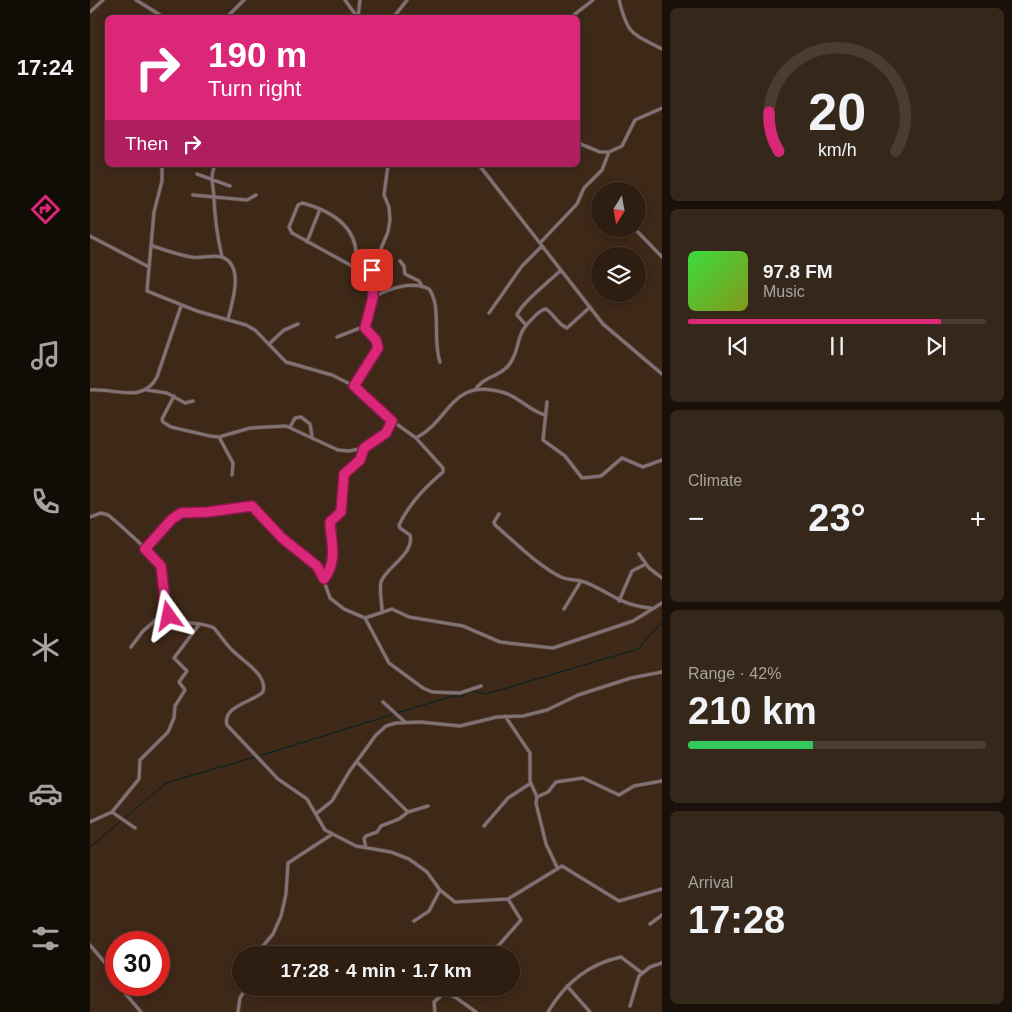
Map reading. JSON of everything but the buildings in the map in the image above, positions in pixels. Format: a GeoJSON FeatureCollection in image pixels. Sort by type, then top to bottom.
{"type":"FeatureCollection","features":[{"type":"Feature","properties":{"kind":"street"},"geometry":{"type":"LineString","coordinates":[[90,12],[103,0]]}},
{"type":"Feature","properties":{"kind":"street"},"geometry":{"type":"LineString","coordinates":[[136,0],[160,15]]}},
{"type":"Feature","properties":{"kind":"street"},"geometry":{"type":"LineString","coordinates":[[229,15],[244,0]]}},
{"type":"Feature","properties":{"kind":"street"},"geometry":{"type":"LineString","coordinates":[[345,0],[356,15]]}},
{"type":"Feature","properties":{"kind":"street"},"geometry":{"type":"LineString","coordinates":[[358,15],[360,0]]}},
{"type":"Feature","properties":{"kind":"street"},"geometry":{"type":"LineString","coordinates":[[395,15],[407,0]]}},
{"type":"Feature","properties":{"kind":"street"},"geometry":{"type":"LineString","coordinates":[[574,15],[593,0]]}},
{"type":"Feature","properties":{"kind":"street"},"geometry":{"type":"LineString","coordinates":[[620,0],[624,16],[632,33],[662,49]]}},
{"type":"Feature","properties":{"kind":"street"},"geometry":{"type":"LineString","coordinates":[[580,144],[600,152],[609,152],[622,146],[635,120],[662,108]]}},
{"type":"Feature","properties":{"kind":"street"},"geometry":{"type":"LineString","coordinates":[[489,313],[522,266],[577,204],[584,188],[602,170],[609,152]]}},
{"type":"Feature","properties":{"kind":"street"},"geometry":{"type":"LineString","coordinates":[[162,167],[162,181],[154,212],[153,246],[147,292],[181,306],[228,319],[251,328],[289,364],[332,375],[354,386],[392,421],[416,438],[435,457],[444,471],[431,481],[412,504],[399,525],[400,528],[410,535],[411,540],[406,551],[382,579],[382,611]]}},
{"type":"Feature","properties":{"kind":"street"},"geometry":{"type":"LineString","coordinates":[[214,167],[211,178],[214,198],[214,225],[222,257],[233,270],[235,280],[228,319]]}},
{"type":"Feature","properties":{"kind":"street"},"geometry":{"type":"LineString","coordinates":[[366,331],[366,322],[373,297],[372,277],[374,263],[389,226],[390,214],[384,195],[388,167]]}},
{"type":"Feature","properties":{"kind":"street"},"geometry":{"type":"LineString","coordinates":[[481,167],[612,334],[662,374]]}},
{"type":"Feature","properties":{"kind":"street"},"geometry":{"type":"LineString","coordinates":[[197,174],[230,186]]}},
{"type":"Feature","properties":{"kind":"street"},"geometry":{"type":"LineString","coordinates":[[193,195],[247,200],[256,195]]}},
{"type":"Feature","properties":{"kind":"street"},"geometry":{"type":"LineString","coordinates":[[355,266],[356,252],[346,227],[336,216],[320,208],[300,203],[289,227],[292,233],[372,277]]}},
{"type":"Feature","properties":{"kind":"street"},"geometry":{"type":"LineString","coordinates":[[307,242],[320,208]]}},
{"type":"Feature","properties":{"kind":"street"},"geometry":{"type":"LineString","coordinates":[[90,236],[149,267]]}},
{"type":"Feature","properties":{"kind":"street"},"geometry":{"type":"LineString","coordinates":[[644,238],[662,257]]}},
{"type":"Feature","properties":{"kind":"street"},"geometry":{"type":"LineString","coordinates":[[153,246],[192,257],[222,257]]}},
{"type":"Feature","properties":{"kind":"street"},"geometry":{"type":"LineString","coordinates":[[400,261],[404,266],[405,274],[419,281],[422,286]]}},
{"type":"Feature","properties":{"kind":"street"},"geometry":{"type":"LineString","coordinates":[[526,325],[517,315],[521,305],[538,293],[561,270]]}},
{"type":"Feature","properties":{"kind":"street"},"geometry":{"type":"LineString","coordinates":[[373,297],[406,285],[422,286],[431,291],[434,301],[436,347],[440,362]]}},
{"type":"Feature","properties":{"kind":"street"},"geometry":{"type":"LineString","coordinates":[[90,390],[134,394],[146,390],[157,378],[181,306]]}},
{"type":"Feature","properties":{"kind":"street"},"geometry":{"type":"LineString","coordinates":[[416,438],[429,429],[451,403],[474,390],[479,384],[500,375],[507,369],[513,358],[520,332],[540,312],[546,310],[567,328],[590,307]]}},
{"type":"Feature","properties":{"kind":"street"},"geometry":{"type":"LineString","coordinates":[[269,344],[284,330],[298,324]]}},
{"type":"Feature","properties":{"kind":"street"},"geometry":{"type":"LineString","coordinates":[[337,337],[360,328],[376,340],[378,348],[354,386]]}},
{"type":"Feature","properties":{"kind":"street"},"geometry":{"type":"LineString","coordinates":[[474,390],[488,389],[507,394],[545,415]]}},
{"type":"Feature","properties":{"kind":"street"},"geometry":{"type":"LineString","coordinates":[[146,390],[174,396],[185,402],[193,401]]}},
{"type":"Feature","properties":{"kind":"street"},"geometry":{"type":"LineString","coordinates":[[174,396],[162,419],[164,424],[197,435],[219,437],[253,427],[282,426],[290,427],[312,436],[338,450],[349,451],[364,448],[382,437],[392,421]]}},
{"type":"Feature","properties":{"kind":"street"},"geometry":{"type":"LineString","coordinates":[[547,402],[543,440],[565,456],[582,478],[601,476],[622,458],[643,467],[662,460]]}},
{"type":"Feature","properties":{"kind":"street"},"geometry":{"type":"LineString","coordinates":[[290,427],[295,418],[301,417],[310,424],[312,436]]}},
{"type":"Feature","properties":{"kind":"street"},"geometry":{"type":"LineString","coordinates":[[219,437],[233,463],[232,475]]}},
{"type":"Feature","properties":{"kind":"street"},"geometry":{"type":"LineString","coordinates":[[324,579],[333,563],[330,522],[341,512],[344,474],[360,460],[364,448]]}},
{"type":"Feature","properties":{"kind":"street"},"geometry":{"type":"LineString","coordinates":[[145,549],[172,519],[181,513],[208,512],[248,506],[255,508],[282,538],[317,566],[332,601],[344,609],[366,618],[389,663],[422,688],[432,692],[460,693],[481,686]]}},
{"type":"Feature","properties":{"kind":"street"},"geometry":{"type":"LineString","coordinates":[[90,517],[101,513],[108,515],[161,566],[165,612]]}},
{"type":"Feature","properties":{"kind":"street"},"geometry":{"type":"LineString","coordinates":[[499,514],[494,522],[495,525],[535,560],[561,577],[581,581],[619,601],[651,608]]}},
{"type":"Feature","properties":{"kind":"street"},"geometry":{"type":"LineString","coordinates":[[639,554],[646,564],[662,578]]}},
{"type":"Feature","properties":{"kind":"street"},"geometry":{"type":"LineString","coordinates":[[619,601],[632,571],[646,564]]}},
{"type":"Feature","properties":{"kind":"street"},"geometry":{"type":"LineString","coordinates":[[564,609],[581,581]]}},
{"type":"Feature","properties":{"kind":"street"},"geometry":{"type":"LineString","coordinates":[[366,618],[392,609],[409,617],[457,625],[500,642],[553,648],[633,621],[651,608],[662,603]]}},
{"type":"Feature","properties":{"kind":"street"},"geometry":{"type":"LineString","coordinates":[[165,612],[179,621],[214,628],[235,653],[252,668],[264,685],[262,694],[230,712],[227,718],[228,725],[273,774],[302,794],[317,813],[323,828],[331,835],[366,848],[391,852],[409,859],[431,876],[440,890],[459,903],[508,899],[537,883],[557,867],[562,866],[590,885],[619,901],[662,889]]}},
{"type":"Feature","properties":{"kind":"street"},"geometry":{"type":"LineString","coordinates":[[131,647],[143,631],[165,612]]}},
{"type":"Feature","properties":{"kind":"street"},"geometry":{"type":"LineString","coordinates":[[90,822],[112,812],[139,779],[139,764],[143,756],[168,732],[174,718],[175,706],[185,690],[179,682],[187,671],[174,658],[198,625]]}},
{"type":"Feature","properties":{"kind":"street"},"geometry":{"type":"LineString","coordinates":[[317,813],[332,801],[380,731],[391,724],[430,722],[460,726],[505,716],[522,716],[541,712],[578,695],[631,678],[662,672]]}},
{"type":"Feature","properties":{"kind":"street"},"geometry":{"type":"LineString","coordinates":[[383,702],[406,722]]}},
{"type":"Feature","properties":{"kind":"street"},"geometry":{"type":"LineString","coordinates":[[505,716],[530,753],[531,783],[537,798],[536,803],[541,829],[557,867]]}},
{"type":"Feature","properties":{"kind":"street"},"geometry":{"type":"LineString","coordinates":[[357,762],[408,812]]}},
{"type":"Feature","properties":{"kind":"street"},"geometry":{"type":"LineString","coordinates":[[537,798],[545,795],[559,780],[579,777],[587,778],[603,789],[619,795],[634,786],[662,780]]}},
{"type":"Feature","properties":{"kind":"street"},"geometry":{"type":"LineString","coordinates":[[484,826],[508,798],[531,783]]}},
{"type":"Feature","properties":{"kind":"street"},"geometry":{"type":"LineString","coordinates":[[366,848],[364,839],[366,836],[377,832],[381,826],[399,819],[408,812],[428,806]]}},
{"type":"Feature","properties":{"kind":"street"},"geometry":{"type":"LineString","coordinates":[[112,812],[135,828]]}},
{"type":"Feature","properties":{"kind":"street"},"geometry":{"type":"LineString","coordinates":[[264,946],[274,934],[281,916],[286,894],[288,863],[331,835]]}},
{"type":"Feature","properties":{"kind":"street"},"geometry":{"type":"LineString","coordinates":[[414,921],[429,910],[440,890]]}},
{"type":"Feature","properties":{"kind":"street"},"geometry":{"type":"LineString","coordinates":[[498,946],[521,920],[508,899]]}},
{"type":"Feature","properties":{"kind":"street"},"geometry":{"type":"LineString","coordinates":[[650,924],[662,915]]}},
{"type":"Feature","properties":{"kind":"street"},"geometry":{"type":"LineString","coordinates":[[90,945],[105,966]]}},
{"type":"Feature","properties":{"kind":"street"},"geometry":{"type":"LineString","coordinates":[[548,1012],[558,995],[585,970],[619,957],[624,958],[642,973]]}},
{"type":"Feature","properties":{"kind":"street"},"geometry":{"type":"LineString","coordinates":[[630,1006],[638,977],[662,963]]}},
{"type":"Feature","properties":{"kind":"street"},"geometry":{"type":"LineString","coordinates":[[566,986],[590,1012]]}},
{"type":"Feature","properties":{"kind":"street"},"geometry":{"type":"LineString","coordinates":[[127,996],[141,1012]]}},
{"type":"Feature","properties":{"kind":"street"},"geometry":{"type":"LineString","coordinates":[[238,1012],[241,996]]}},
{"type":"Feature","properties":{"kind":"street"},"geometry":{"type":"LineString","coordinates":[[435,1012],[434,1002],[441,996]]}},
{"type":"Feature","properties":{"kind":"street"},"geometry":{"type":"LineString","coordinates":[[452,996],[476,1012]]}},
{"type":"Feature","properties":{"kind":"waterway"},"geometry":{"type":"LineString","coordinates":[[259,756],[452,696],[461,696],[473,691],[486,694],[638,649],[662,622]]}},
{"type":"Feature","properties":{"kind":"waterway"},"geometry":{"type":"LineString","coordinates":[[90,847],[166,783],[255,757]]}},
{"type":"Feature","properties":{"kind":"route"},"geometry":{"type":"LineString","coordinates":[[169,616],[163,608],[164,592],[161,566],[145,549],[175,516],[186,511],[208,512],[252,506],[282,538],[317,566],[324,579],[332,568],[334,558],[330,522],[338,517],[341,512],[344,474],[360,460],[364,448],[378,441],[388,431],[392,421],[354,386],[364,367],[378,348],[376,340],[365,328],[373,297],[372,270]]}}]}
